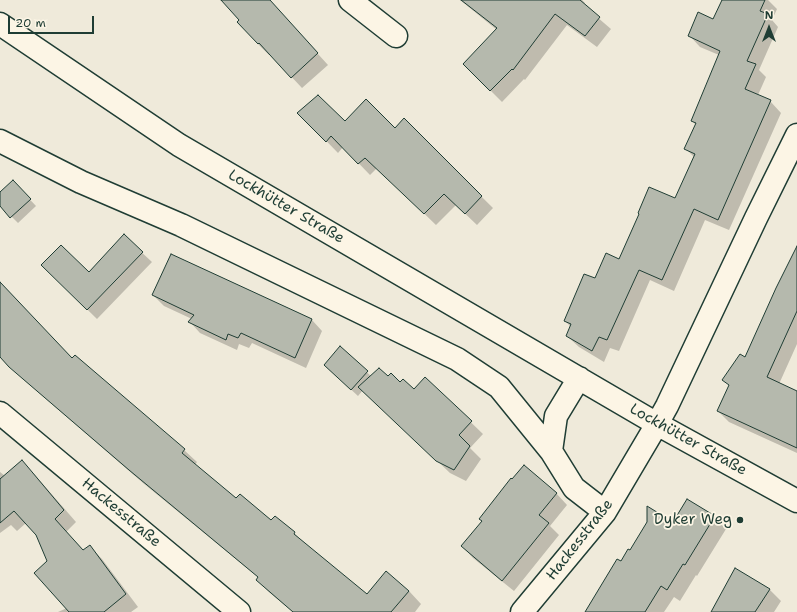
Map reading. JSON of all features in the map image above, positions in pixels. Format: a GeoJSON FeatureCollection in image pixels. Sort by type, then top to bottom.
{"type":"FeatureCollection","features":[{"type":"Feature","properties":{"kind":"street"},"geometry":{"type":"LineString","coordinates":[[350,0],[396,36]]}},
{"type":"Feature","properties":{"kind":"street","name":"Lockhütter Straße"},"geometry":{"type":"LineString","coordinates":[[0,24],[179,145],[657,424],[797,501]]}},
{"type":"Feature","properties":{"kind":"street"},"geometry":{"type":"LineString","coordinates":[[657,424],[797,135]]}},
{"type":"Feature","properties":{"kind":"street"},"geometry":{"type":"LineString","coordinates":[[0,140],[81,182],[181,225],[457,359],[499,387],[551,451],[574,488],[605,512]]}},
{"type":"Feature","properties":{"kind":"street"},"geometry":{"type":"LineString","coordinates":[[551,451],[556,416],[579,378]]}},
{"type":"Feature","properties":{"kind":"street","name":"Hackesstraße"},"geometry":{"type":"LineString","coordinates":[[1,414],[240,612]]}},
{"type":"Feature","properties":{"kind":"street","name":"Hackesstraße"},"geometry":{"type":"LineString","coordinates":[[522,612],[605,512],[657,424]]}},
{"type":"Feature","properties":{"kind":"building"},"geometry":{"type":"Polygon","coordinates":[[[221,0],[270,0],[318,53],[291,78],[259,43],[258,44],[237,22],[239,20],[221,0]]]}},
{"type":"Feature","properties":{"kind":"building"},"geometry":{"type":"Polygon","coordinates":[[[461,0],[580,0],[600,17],[585,36],[555,14],[513,70],[512,69],[490,91],[463,64],[497,28],[461,0]]]}},
{"type":"Feature","properties":{"kind":"building"},"geometry":{"type":"Polygon","coordinates":[[[722,0],[765,0],[760,11],[768,14],[747,61],[756,64],[745,89],[771,100],[718,220],[694,209],[662,280],[639,270],[607,340],[599,337],[592,351],[566,336],[571,324],[564,321],[584,274],[595,278],[606,253],[619,259],[649,187],[675,198],[695,154],[684,149],[696,123],[691,121],[720,51],[688,36],[698,12],[713,19],[722,0]]]}},
{"type":"Feature","properties":{"kind":"building"},"geometry":{"type":"Polygon","coordinates":[[[318,95],[345,121],[366,99],[395,128],[404,118],[482,196],[465,214],[444,194],[424,214],[365,158],[358,164],[331,136],[326,142],[297,113],[318,95]]]}},
{"type":"Feature","properties":{"kind":"building"},"geometry":{"type":"Polygon","coordinates":[[[13,180],[31,199],[10,218],[0,206],[0,192],[13,180]]]}},
{"type":"Feature","properties":{"kind":"building"},"geometry":{"type":"Polygon","coordinates":[[[124,234],[143,252],[87,310],[41,265],[61,245],[89,272],[124,234]]]}},
{"type":"Feature","properties":{"kind":"building"},"geometry":{"type":"Polygon","coordinates":[[[797,246],[797,311],[767,377],[797,391],[797,448],[717,411],[729,385],[722,380],[740,354],[745,357],[797,246]]]}},
{"type":"Feature","properties":{"kind":"building"},"geometry":{"type":"Polygon","coordinates":[[[171,254],[312,319],[295,358],[241,333],[238,338],[228,334],[226,340],[188,322],[194,315],[152,295],[171,254]]]}},
{"type":"Feature","properties":{"kind":"building"},"geometry":{"type":"Polygon","coordinates":[[[0,282],[72,358],[75,355],[185,449],[182,453],[236,498],[240,494],[271,520],[275,516],[295,532],[294,534],[367,594],[386,571],[409,591],[391,612],[293,612],[256,580],[258,577],[129,470],[9,367],[0,357],[0,282]]]}},
{"type":"Feature","properties":{"kind":"building"},"geometry":{"type":"Polygon","coordinates":[[[340,346],[368,371],[351,390],[324,365],[340,346]]]}},
{"type":"Feature","properties":{"kind":"building"},"geometry":{"type":"Polygon","coordinates":[[[379,368],[388,376],[391,373],[400,382],[403,379],[414,389],[425,377],[472,421],[459,435],[470,446],[454,470],[436,461],[358,387],[379,368]]]}},
{"type":"Feature","properties":{"kind":"building"},"geometry":{"type":"Polygon","coordinates":[[[22,460],[64,510],[55,519],[83,550],[90,545],[126,594],[104,612],[69,612],[34,573],[47,561],[36,535],[14,511],[0,523],[0,479],[22,460]]]}},
{"type":"Feature","properties":{"kind":"building"},"geometry":{"type":"Polygon","coordinates":[[[524,465],[557,493],[539,515],[549,523],[502,581],[461,546],[482,521],[479,519],[511,478],[512,479],[524,465]]]}},
{"type":"Feature","properties":{"kind":"building"},"geometry":{"type":"Polygon","coordinates":[[[687,499],[715,516],[685,565],[683,564],[667,590],[661,586],[645,612],[585,612],[617,559],[621,561],[628,549],[630,550],[647,522],[647,506],[673,522],[687,499]]]}},
{"type":"Feature","properties":{"kind":"building"},"geometry":{"type":"Polygon","coordinates":[[[735,568],[770,589],[755,612],[711,612],[735,568]]]}},
{"type":"Feature","properties":{"kind":"place","name":"Dyker Weg"},"geometry":{"type":"Point","coordinates":[740,520]}}]}
